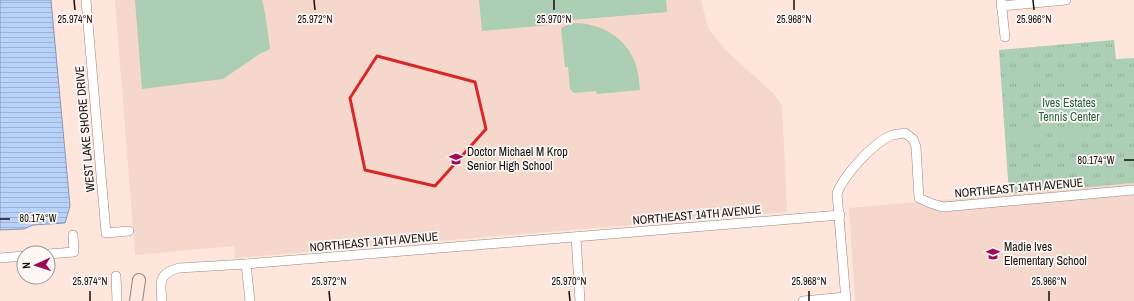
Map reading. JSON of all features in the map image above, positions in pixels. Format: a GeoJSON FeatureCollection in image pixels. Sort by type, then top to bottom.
{"type":"FeatureCollection","features":[{"type":"Feature","properties":{"kind":"street","name":"WEST LAKE SHORE DRIVE"},"geometry":{"type":"LineString","coordinates":[[86,0],[106,233],[129,231]]}},
{"type":"Feature","properties":{"kind":"street"},"geometry":{"type":"LineString","coordinates":[[1004,37],[1001,3],[1066,0]]}},
{"type":"Feature","properties":{"kind":"street","name":"NORTHEAST 14TH AVENUE"},"geometry":{"type":"LineString","coordinates":[[162,301],[160,283],[165,274],[170,270],[179,268],[246,264],[840,215],[838,193],[840,185],[855,166],[880,142],[893,135],[905,133],[913,139],[916,147],[919,198],[943,207],[1134,190]]}},
{"type":"Feature","properties":{"kind":"street"},"geometry":{"type":"LineString","coordinates":[[803,301],[846,299],[840,215]]}},
{"type":"Feature","properties":{"kind":"street"},"geometry":{"type":"LineString","coordinates":[[56,253],[74,252],[73,235]]}},
{"type":"Feature","properties":{"kind":"street"},"geometry":{"type":"LineString","coordinates":[[576,237],[580,301]]}},
{"type":"Feature","properties":{"kind":"street"},"geometry":{"type":"LineString","coordinates":[[0,258],[16,257]]}},
{"type":"Feature","properties":{"kind":"street"},"geometry":{"type":"LineString","coordinates":[[246,264],[250,301]]}},
{"type":"Feature","properties":{"kind":"street"},"geometry":{"type":"LineString","coordinates":[[116,276],[117,301]]}},
{"type":"Feature","properties":{"kind":"street"},"geometry":{"type":"LineString","coordinates":[[136,301],[139,280]]}},
{"type":"Feature","properties":{"kind":"highlighted area"},"geometry":{"type":"Polygon","coordinates":[[[377,56],[475,82],[486,129],[435,186],[365,170],[350,98],[377,56]]]}},
{"type":"Feature","properties":{"kind":"shaded area","name":"Doctor Michael M Krop Senior High School"},"geometry":{"type":"Polygon","coordinates":[[[115,0],[701,0],[708,28],[728,52],[773,93],[782,105],[787,212],[235,258],[234,246],[135,255],[115,0]]]}},
{"type":"Feature","properties":{"kind":"shaded area","name":"Madie Ives Elementary School"},"geometry":{"type":"Polygon","coordinates":[[[1134,183],[1134,301],[855,301],[849,208],[1134,183]]]}},
{"type":"Feature","properties":{"kind":"green space"},"geometry":{"type":"Polygon","coordinates":[[[135,0],[262,0],[270,48],[223,79],[142,89],[135,0]]]}},
{"type":"Feature","properties":{"kind":"green space"},"geometry":{"type":"Polygon","coordinates":[[[479,0],[666,0],[667,12],[549,22],[549,25],[482,31],[479,0]]]}},
{"type":"Feature","properties":{"kind":"green space"},"geometry":{"type":"Polygon","coordinates":[[[571,23],[581,23],[600,28],[617,37],[629,51],[635,63],[640,90],[597,94],[596,91],[574,93],[570,89],[568,67],[565,67],[561,28],[571,23]]]}},
{"type":"Feature","properties":{"kind":"green space","name":"Ives Estates Tennis Center"},"geometry":{"type":"Polygon","coordinates":[[[1114,40],[1116,59],[1134,58],[1134,183],[1009,194],[999,50],[1114,40]]]}},
{"type":"Feature","properties":{"kind":"green space"},"geometry":{"type":"Polygon","coordinates":[[[1080,67],[1081,79],[1055,80],[1055,68],[1080,67]]]}},
{"type":"Feature","properties":{"kind":"green space"},"geometry":{"type":"Polygon","coordinates":[[[1041,70],[1042,82],[1016,84],[1015,72],[1041,70]]]}},
{"type":"Feature","properties":{"kind":"green space"},"geometry":{"type":"Polygon","coordinates":[[[1082,87],[1083,99],[1057,101],[1056,89],[1082,87]]]}},
{"type":"Feature","properties":{"kind":"green space"},"geometry":{"type":"Polygon","coordinates":[[[1084,107],[1084,119],[1059,121],[1058,109],[1084,107]]]}},
{"type":"Feature","properties":{"kind":"green space"},"geometry":{"type":"Polygon","coordinates":[[[1085,128],[1086,140],[1060,141],[1059,129],[1085,128]]]}},
{"type":"Feature","properties":{"kind":"green space"},"geometry":{"type":"Polygon","coordinates":[[[1046,132],[1047,143],[1021,145],[1020,133],[1046,132]]]}},
{"type":"Feature","properties":{"kind":"water"},"geometry":{"type":"Polygon","coordinates":[[[0,0],[51,0],[70,206],[65,223],[33,225],[24,229],[0,230],[0,0]]]}},
{"type":"Feature","properties":{"kind":"place","name":"Doctor Michael M Krop Senior High School"},"geometry":{"type":"Point","coordinates":[456,159]}},
{"type":"Feature","properties":{"kind":"place","name":"Madie Ives Elementary School"},"geometry":{"type":"Point","coordinates":[993,254]}}]}
